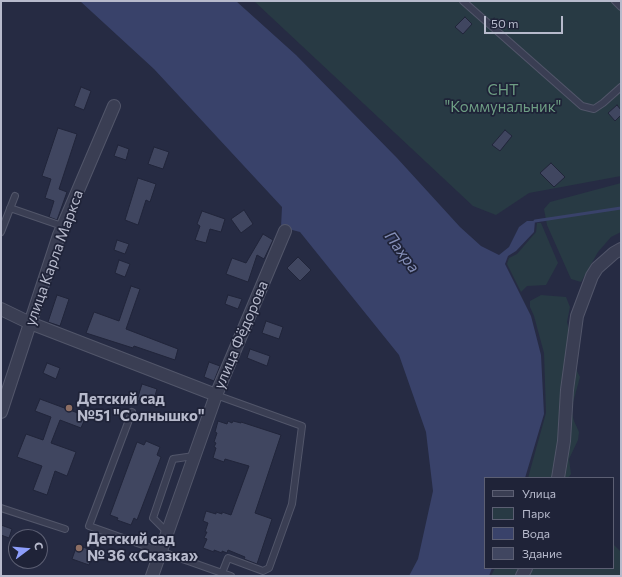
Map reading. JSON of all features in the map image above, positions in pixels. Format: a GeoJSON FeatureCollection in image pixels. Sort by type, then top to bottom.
{"type":"FeatureCollection","features":[{"type":"Feature","properties":{"kind":"street","name":"улица Карла Маркса"},"geometry":{"type":"LineString","coordinates":[[1,412],[62,226],[114,106]]}},
{"type":"Feature","properties":{"kind":"street","name":"улица Фёдорова"},"geometry":{"type":"LineString","coordinates":[[152,576],[216,395],[285,231]]}},
{"type":"Feature","properties":{"kind":"street"},"geometry":{"type":"LineString","coordinates":[[558,477],[564,441],[567,390],[577,316],[589,283],[597,268],[614,253],[621,249]]}},
{"type":"Feature","properties":{"kind":"street"},"geometry":{"type":"LineString","coordinates":[[1,309],[30,323],[216,395]]}},
{"type":"Feature","properties":{"kind":"lane"},"geometry":{"type":"LineString","coordinates":[[463,1],[582,106],[594,109],[621,87]]}},
{"type":"Feature","properties":{"kind":"lane"},"geometry":{"type":"LineString","coordinates":[[615,1],[621,8]]}},
{"type":"Feature","properties":{"kind":"lane"},"geometry":{"type":"LineString","coordinates":[[1,232],[15,196]]}},
{"type":"Feature","properties":{"kind":"lane"},"geometry":{"type":"LineString","coordinates":[[10,208],[62,226]]}},
{"type":"Feature","properties":{"kind":"lane"},"geometry":{"type":"LineString","coordinates":[[216,395],[302,426],[292,504],[269,568],[263,571],[228,558],[222,573]]}},
{"type":"Feature","properties":{"kind":"lane"},"geometry":{"type":"LineString","coordinates":[[132,412],[89,526],[161,550],[231,576]]}},
{"type":"Feature","properties":{"kind":"lane"},"geometry":{"type":"LineString","coordinates":[[168,532],[153,518],[173,459],[194,456]]}},
{"type":"Feature","properties":{"kind":"lane"},"geometry":{"type":"LineString","coordinates":[[1,508],[65,530]]}},
{"type":"Feature","properties":{"kind":"green space","name":"СНТ \"Коммунальник\""},"geometry":{"type":"Polygon","coordinates":[[[254,1],[621,1],[621,176],[529,193],[496,215],[473,206],[254,1]]]}},
{"type":"Feature","properties":{"kind":"green space"},"geometry":{"type":"Polygon","coordinates":[[[621,183],[621,232],[611,237],[598,252],[581,282],[571,279],[547,225],[544,209],[550,202],[621,183]]]}},
{"type":"Feature","properties":{"kind":"green space"},"geometry":{"type":"Polygon","coordinates":[[[537,223],[541,223],[558,263],[546,285],[527,286],[521,292],[507,264],[509,258],[517,254],[536,232],[537,223]]]}},
{"type":"Feature","properties":{"kind":"green space"},"geometry":{"type":"Polygon","coordinates":[[[541,295],[566,297],[570,307],[567,322],[571,337],[573,363],[580,377],[571,410],[579,432],[578,440],[569,459],[571,474],[569,477],[528,477],[546,413],[544,353],[534,316],[530,307],[530,301],[541,295]]]}},
{"type":"Feature","properties":{"kind":"green space"},"geometry":{"type":"Polygon","coordinates":[[[614,545],[621,552],[621,576],[491,576],[494,569],[614,569],[614,545]]]}},
{"type":"Feature","properties":{"kind":"water","name":"Пахра"},"geometry":{"type":"Polygon","coordinates":[[[80,1],[236,1],[296,55],[397,158],[460,227],[481,246],[499,255],[509,247],[519,227],[527,221],[535,221],[534,232],[516,251],[508,256],[505,264],[531,316],[541,355],[544,414],[525,477],[484,477],[484,569],[492,569],[489,576],[409,576],[418,559],[433,491],[426,432],[399,355],[300,232],[281,227],[282,207],[154,69],[80,1]]]}},
{"type":"Feature","properties":{"kind":"building"},"geometry":{"type":"Polygon","coordinates":[[[465,17],[472,24],[463,34],[455,27],[465,17]]]}},
{"type":"Feature","properties":{"kind":"building"},"geometry":{"type":"Polygon","coordinates":[[[81,87],[91,91],[84,110],[74,106],[81,87]]]}},
{"type":"Feature","properties":{"kind":"building"},"geometry":{"type":"Polygon","coordinates":[[[617,105],[621,110],[621,115],[615,121],[608,113],[617,105]]]}},
{"type":"Feature","properties":{"kind":"building"},"geometry":{"type":"Polygon","coordinates":[[[58,128],[77,134],[59,189],[67,192],[57,220],[49,217],[54,201],[45,198],[51,179],[42,176],[58,128]]]}},
{"type":"Feature","properties":{"kind":"building"},"geometry":{"type":"Polygon","coordinates":[[[505,130],[512,136],[500,151],[492,145],[505,130]]]}},
{"type":"Feature","properties":{"kind":"building"},"geometry":{"type":"Polygon","coordinates":[[[118,145],[129,149],[126,160],[114,156],[118,145]]]}},
{"type":"Feature","properties":{"kind":"building"},"geometry":{"type":"Polygon","coordinates":[[[154,147],[169,152],[163,169],[148,164],[154,147]]]}},
{"type":"Feature","properties":{"kind":"building"},"geometry":{"type":"Polygon","coordinates":[[[551,163],[565,177],[554,187],[540,173],[551,163]]]}},
{"type":"Feature","properties":{"kind":"building"},"geometry":{"type":"Polygon","coordinates":[[[138,178],[156,184],[150,202],[146,200],[138,225],[125,220],[138,178]]]}},
{"type":"Feature","properties":{"kind":"building"},"geometry":{"type":"Polygon","coordinates":[[[244,210],[253,224],[241,233],[231,219],[244,210]]]}},
{"type":"Feature","properties":{"kind":"building"},"geometry":{"type":"Polygon","coordinates":[[[202,211],[225,219],[221,232],[210,229],[206,243],[195,240],[200,226],[197,224],[202,211]]]}},
{"type":"Feature","properties":{"kind":"building"},"geometry":{"type":"Polygon","coordinates":[[[263,234],[273,240],[264,259],[257,255],[248,282],[226,274],[232,258],[246,263],[263,234]]]}},
{"type":"Feature","properties":{"kind":"building"},"geometry":{"type":"Polygon","coordinates":[[[117,240],[129,244],[125,254],[114,250],[117,240]]]}},
{"type":"Feature","properties":{"kind":"building"},"geometry":{"type":"Polygon","coordinates":[[[298,257],[311,270],[300,281],[287,268],[298,257]]]}},
{"type":"Feature","properties":{"kind":"building"},"geometry":{"type":"Polygon","coordinates":[[[119,260],[130,264],[125,277],[115,273],[119,260]]]}},
{"type":"Feature","properties":{"kind":"building"},"geometry":{"type":"Polygon","coordinates":[[[131,286],[140,289],[126,329],[178,349],[175,360],[134,346],[133,348],[86,333],[94,312],[119,321],[131,286]]]}},
{"type":"Feature","properties":{"kind":"building"},"geometry":{"type":"Polygon","coordinates":[[[57,295],[69,299],[60,326],[48,322],[57,295]]]}},
{"type":"Feature","properties":{"kind":"building"},"geometry":{"type":"Polygon","coordinates":[[[228,295],[242,299],[238,309],[225,304],[228,295]]]}},
{"type":"Feature","properties":{"kind":"building"},"geometry":{"type":"Polygon","coordinates":[[[266,321],[283,327],[279,339],[262,333],[266,321]]]}},
{"type":"Feature","properties":{"kind":"building"},"geometry":{"type":"Polygon","coordinates":[[[250,349],[270,356],[267,366],[247,358],[250,349]]]}},
{"type":"Feature","properties":{"kind":"building"},"geometry":{"type":"Polygon","coordinates":[[[209,362],[220,366],[214,381],[204,377],[209,362]]]}},
{"type":"Feature","properties":{"kind":"building"},"geometry":{"type":"Polygon","coordinates":[[[47,363],[60,368],[56,379],[43,373],[47,363]]]}},
{"type":"Feature","properties":{"kind":"building"},"geometry":{"type":"Polygon","coordinates":[[[142,384],[157,389],[152,405],[137,400],[142,384]]]}},
{"type":"Feature","properties":{"kind":"building"},"geometry":{"type":"Polygon","coordinates":[[[40,399],[86,416],[81,428],[60,420],[51,443],[76,452],[67,476],[55,471],[47,495],[33,490],[42,466],[17,457],[26,434],[43,440],[51,417],[35,411],[40,399]]]}},
{"type":"Feature","properties":{"kind":"building"},"geometry":{"type":"Polygon","coordinates":[[[218,421],[227,424],[228,421],[232,423],[233,421],[241,422],[281,435],[255,513],[272,519],[257,564],[228,550],[227,553],[222,551],[222,553],[203,548],[207,539],[204,538],[207,532],[205,532],[208,523],[203,521],[206,511],[216,514],[216,512],[222,514],[222,512],[231,515],[249,466],[225,459],[224,462],[213,458],[216,448],[214,447],[216,443],[214,442],[217,433],[215,432],[218,421]]]}},
{"type":"Feature","properties":{"kind":"building"},"geometry":{"type":"Polygon","coordinates":[[[146,441],[160,447],[157,455],[161,457],[137,520],[134,518],[131,525],[117,520],[118,518],[110,515],[137,442],[144,445],[146,441]]]}},
{"type":"Feature","properties":{"kind":"building"},"geometry":{"type":"Polygon","coordinates":[[[1,525],[12,529],[8,529],[8,538],[1,535],[1,525]]]}},
{"type":"Feature","properties":{"kind":"building"},"geometry":{"type":"Polygon","coordinates":[[[77,545],[94,551],[89,565],[72,559],[77,545]]]}},
{"type":"Feature","properties":{"kind":"waterway"},"geometry":{"type":"LineString","coordinates":[[535,221],[621,208]]}},
{"type":"Feature","properties":{"kind":"place","name":"Детский сад №51 \"Солнышко\""},"geometry":{"type":"Point","coordinates":[69,408]}},
{"type":"Feature","properties":{"kind":"place","name":"Детский сад № 36 «Сказка»"},"geometry":{"type":"Point","coordinates":[79,548]}}]}
